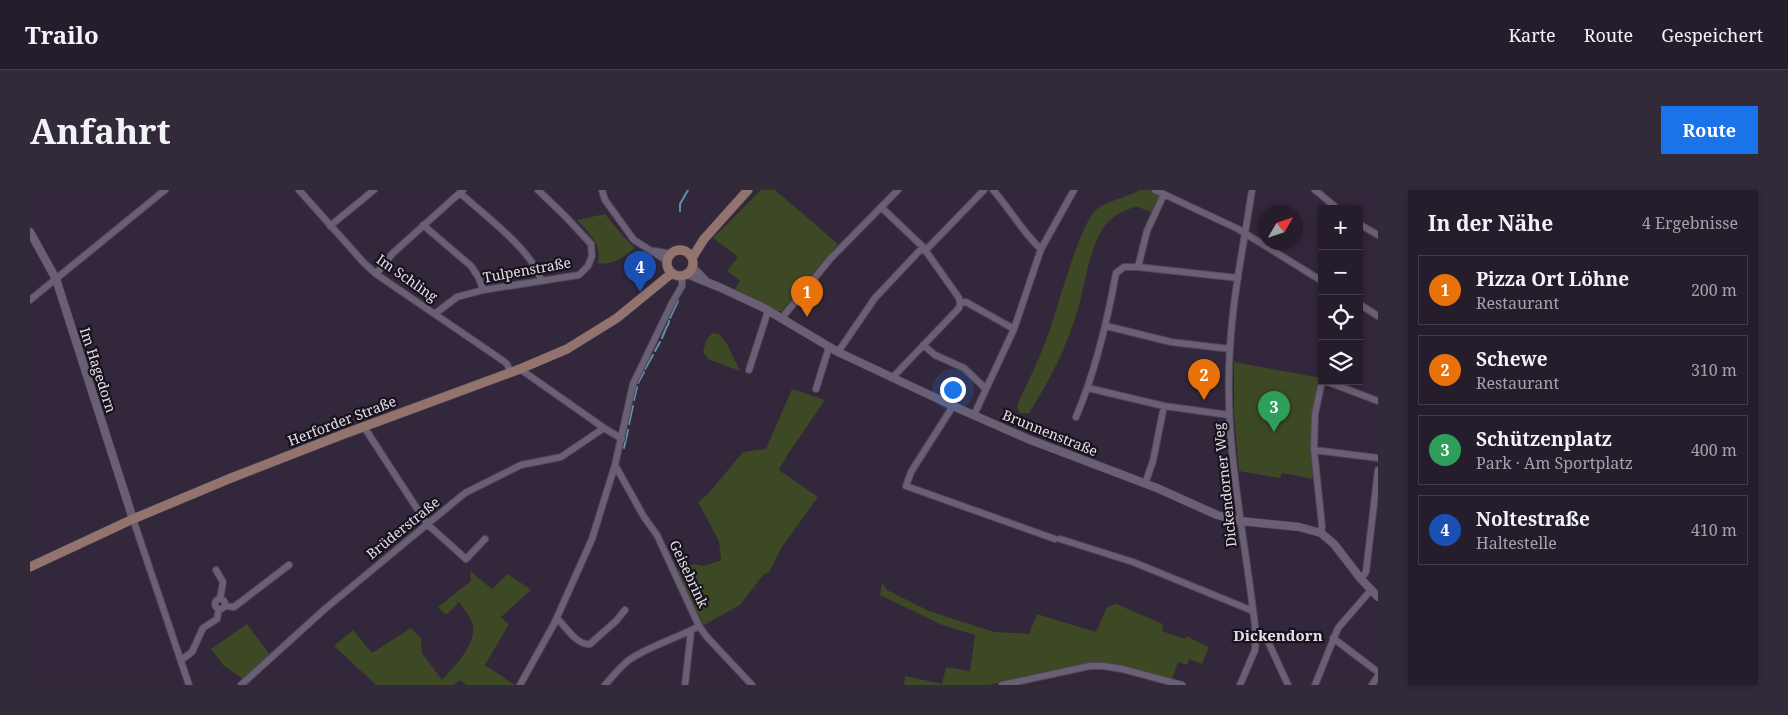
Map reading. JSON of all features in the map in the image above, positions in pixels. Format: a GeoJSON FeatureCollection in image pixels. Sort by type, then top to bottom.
{"type":"FeatureCollection","features":[{"type":"Feature","properties":{"kind":"main road","name":"Herforder Straße"},"geometry":{"type":"LineString","coordinates":[[30,567],[232,478],[511,373],[568,349],[617,318],[655,287],[702,242],[748,190]]}},
{"type":"Feature","properties":{"kind":"street"},"geometry":{"type":"LineString","coordinates":[[30,300],[166,190]]}},
{"type":"Feature","properties":{"kind":"street","name":"Im Schling"},"geometry":{"type":"LineString","coordinates":[[299,190],[376,274],[436,313],[502,360],[507,364],[511,373]]}},
{"type":"Feature","properties":{"kind":"street"},"geometry":{"type":"LineString","coordinates":[[330,226],[374,190]]}},
{"type":"Feature","properties":{"kind":"street","name":"Tulpenstraße"},"geometry":{"type":"LineString","coordinates":[[436,313],[457,297],[483,290],[578,275],[588,266],[592,256],[591,244],[538,190]]}},
{"type":"Feature","properties":{"kind":"street"},"geometry":{"type":"LineString","coordinates":[[520,685],[557,618],[592,539],[622,439],[633,384],[682,282],[679,265],[634,240],[605,200],[602,190]]}},
{"type":"Feature","properties":{"kind":"street"},"geometry":{"type":"LineString","coordinates":[[781,319],[830,258],[898,190]]}},
{"type":"Feature","properties":{"kind":"street"},"geometry":{"type":"LineString","coordinates":[[838,352],[875,298],[984,190]]}},
{"type":"Feature","properties":{"kind":"street"},"geometry":{"type":"LineString","coordinates":[[993,190],[1009,208],[1031,240],[1041,249]]}},
{"type":"Feature","properties":{"kind":"street"},"geometry":{"type":"LineString","coordinates":[[974,415],[1014,329],[1041,249],[1074,190]]}},
{"type":"Feature","properties":{"kind":"street"},"geometry":{"type":"LineString","coordinates":[[1155,190],[1214,216],[1318,279]]}},
{"type":"Feature","properties":{"kind":"street","name":"Dickendorner Weg"},"geometry":{"type":"LineString","coordinates":[[1240,685],[1255,650],[1256,635],[1240,521],[1230,415],[1230,348],[1238,278],[1252,190]]}},
{"type":"Feature","properties":{"kind":"street"},"geometry":{"type":"LineString","coordinates":[[1314,190],[1333,205]]}},
{"type":"Feature","properties":{"kind":"street"},"geometry":{"type":"LineString","coordinates":[[376,274],[393,253],[461,192],[513,239],[539,272],[541,280]]}},
{"type":"Feature","properties":{"kind":"street"},"geometry":{"type":"LineString","coordinates":[[1138,267],[1147,231],[1164,194]]}},
{"type":"Feature","properties":{"kind":"street"},"geometry":{"type":"LineString","coordinates":[[881,207],[924,249],[959,298],[960,303],[959,308],[892,378]]}},
{"type":"Feature","properties":{"kind":"street"},"geometry":{"type":"LineString","coordinates":[[423,225],[471,266],[480,278],[483,290]]}},
{"type":"Feature","properties":{"kind":"street"},"geometry":{"type":"LineString","coordinates":[[1363,226],[1378,235]]}},
{"type":"Feature","properties":{"kind":"street","name":"Im Hagedorn"},"geometry":{"type":"LineString","coordinates":[[30,232],[56,279],[133,520]]}},
{"type":"Feature","properties":{"kind":"street","name":"Brunnenstraße"},"geometry":{"type":"LineString","coordinates":[[679,265],[706,281],[768,311],[838,352],[1028,439],[1145,484],[1217,515],[1240,521],[1299,527],[1321,533],[1334,544],[1378,597]]}},
{"type":"Feature","properties":{"kind":"street"},"geometry":{"type":"LineString","coordinates":[[1076,417],[1088,388],[1106,326],[1116,273],[1124,267],[1138,267],[1238,278]]}},
{"type":"Feature","properties":{"kind":"street"},"geometry":{"type":"LineString","coordinates":[[960,303],[966,302],[1014,329]]}},
{"type":"Feature","properties":{"kind":"street"},"geometry":{"type":"LineString","coordinates":[[1363,307],[1378,316]]}},
{"type":"Feature","properties":{"kind":"street"},"geometry":{"type":"LineString","coordinates":[[749,370],[768,311]]}},
{"type":"Feature","properties":{"kind":"street"},"geometry":{"type":"LineString","coordinates":[[1106,326],[1171,342],[1230,348]]}},
{"type":"Feature","properties":{"kind":"street"},"geometry":{"type":"LineString","coordinates":[[924,345],[935,356],[964,368],[986,389]]}},
{"type":"Feature","properties":{"kind":"street"},"geometry":{"type":"LineString","coordinates":[[816,388],[829,347]]}},
{"type":"Feature","properties":{"kind":"street"},"geometry":{"type":"LineString","coordinates":[[520,369],[622,439]]}},
{"type":"Feature","properties":{"kind":"street"},"geometry":{"type":"LineString","coordinates":[[1321,533],[1322,526],[1314,450],[1315,414],[1323,385]]}},
{"type":"Feature","properties":{"kind":"street"},"geometry":{"type":"LineString","coordinates":[[1335,385],[1378,401]]}},
{"type":"Feature","properties":{"kind":"street"},"geometry":{"type":"LineString","coordinates":[[1088,388],[1164,406],[1230,415]]}},
{"type":"Feature","properties":{"kind":"street"},"geometry":{"type":"LineString","coordinates":[[953,406],[911,472],[906,486],[1057,539],[1133,562],[1253,610]]}},
{"type":"Feature","properties":{"kind":"street"},"geometry":{"type":"LineString","coordinates":[[1145,484],[1153,461],[1164,406]]}},
{"type":"Feature","properties":{"kind":"street"},"geometry":{"type":"LineString","coordinates":[[364,427],[427,524],[466,559],[485,539]]}},
{"type":"Feature","properties":{"kind":"street","name":"Brüderstraße"},"geometry":{"type":"LineString","coordinates":[[241,685],[326,608],[465,493],[521,465],[561,457],[604,428]]}},
{"type":"Feature","properties":{"kind":"street"},"geometry":{"type":"LineString","coordinates":[[1314,450],[1378,458]]}},
{"type":"Feature","properties":{"kind":"street","name":"Geisebrink"},"geometry":{"type":"LineString","coordinates":[[615,465],[644,517],[657,535],[699,626],[752,685]]}},
{"type":"Feature","properties":{"kind":"street"},"geometry":{"type":"LineString","coordinates":[[1361,578],[1366,572],[1378,470]]}},
{"type":"Feature","properties":{"kind":"street"},"geometry":{"type":"LineString","coordinates":[[133,520],[189,685]]}},
{"type":"Feature","properties":{"kind":"street"},"geometry":{"type":"LineString","coordinates":[[222,607],[234,607],[289,565]]}},
{"type":"Feature","properties":{"kind":"street"},"geometry":{"type":"LineString","coordinates":[[181,660],[192,652],[203,628],[217,618],[224,602],[220,599],[223,582],[216,570]]}},
{"type":"Feature","properties":{"kind":"street"},"geometry":{"type":"LineString","coordinates":[[1315,685],[1338,628],[1371,590]]}},
{"type":"Feature","properties":{"kind":"street"},"geometry":{"type":"LineString","coordinates":[[557,618],[580,642],[590,644],[625,610]]}},
{"type":"Feature","properties":{"kind":"street"},"geometry":{"type":"LineString","coordinates":[[605,685],[623,665],[638,655],[699,626]]}},
{"type":"Feature","properties":{"kind":"street"},"geometry":{"type":"LineString","coordinates":[[685,685],[692,630]]}},
{"type":"Feature","properties":{"kind":"street"},"geometry":{"type":"LineString","coordinates":[[1256,635],[1266,637],[1288,685]]}},
{"type":"Feature","properties":{"kind":"street"},"geometry":{"type":"LineString","coordinates":[[1333,638],[1378,674],[1372,685]]}},
{"type":"Feature","properties":{"kind":"street"},"geometry":{"type":"LineString","coordinates":[[1002,685],[1090,666],[1104,666],[1182,685]]}},
{"type":"Feature","properties":{"kind":"green space"},"geometry":{"type":"Polygon","coordinates":[[[761,190],[775,190],[838,244],[782,311],[778,311],[734,290],[740,281],[727,271],[738,257],[713,238],[761,190]]]}},
{"type":"Feature","properties":{"kind":"green space"},"geometry":{"type":"Polygon","coordinates":[[[1140,190],[1149,190],[1162,196],[1153,213],[1136,206],[1113,217],[1101,231],[1092,252],[1074,323],[1063,350],[1051,376],[1029,413],[1020,413],[1017,406],[1045,342],[1084,229],[1098,208],[1140,190]]]}},
{"type":"Feature","properties":{"kind":"green space"},"geometry":{"type":"Polygon","coordinates":[[[605,214],[635,248],[618,260],[603,264],[598,263],[598,250],[594,239],[577,220],[605,214]]]}},
{"type":"Feature","properties":{"kind":"green space"},"geometry":{"type":"Polygon","coordinates":[[[712,333],[719,334],[727,344],[740,371],[708,359],[703,352],[706,341],[712,333]]]}},
{"type":"Feature","properties":{"kind":"green space"},"geometry":{"type":"Polygon","coordinates":[[[1234,362],[1318,377],[1319,385],[1313,414],[1311,450],[1314,479],[1282,473],[1280,478],[1239,471],[1234,414],[1234,362]]]}},
{"type":"Feature","properties":{"kind":"green space"},"geometry":{"type":"Polygon","coordinates":[[[792,389],[825,400],[779,470],[818,497],[782,547],[769,572],[764,574],[740,605],[702,626],[677,572],[694,564],[704,566],[721,560],[719,541],[698,502],[708,494],[743,452],[766,449],[792,389]]]}},
{"type":"Feature","properties":{"kind":"green space"},"geometry":{"type":"Polygon","coordinates":[[[470,571],[492,589],[508,574],[531,590],[501,617],[509,624],[485,665],[515,685],[466,685],[460,680],[454,685],[376,685],[334,646],[353,630],[372,653],[411,628],[421,638],[422,653],[442,680],[468,648],[473,633],[473,626],[469,616],[459,602],[446,615],[438,607],[471,581],[470,571]]]}},
{"type":"Feature","properties":{"kind":"green space"},"geometry":{"type":"Polygon","coordinates":[[[882,582],[887,590],[929,611],[994,632],[1029,634],[1037,614],[1096,632],[1107,607],[1116,604],[1163,624],[1162,631],[1185,639],[1186,636],[1209,647],[1202,664],[1189,659],[1187,665],[1178,662],[1171,681],[1102,663],[1085,664],[989,685],[904,685],[905,676],[942,684],[946,667],[970,671],[975,635],[942,625],[880,595],[882,582]]]}},
{"type":"Feature","properties":{"kind":"green space"},"geometry":{"type":"Polygon","coordinates":[[[247,624],[270,655],[243,679],[224,666],[211,649],[247,624]]]}},
{"type":"Feature","properties":{"kind":"waterway"},"geometry":{"type":"LineString","coordinates":[[680,211],[680,204],[688,190]]}},
{"type":"Feature","properties":{"kind":"waterway"},"geometry":{"type":"LineString","coordinates":[[670,318],[678,301]]}},
{"type":"Feature","properties":{"kind":"waterway"},"geometry":{"type":"LineString","coordinates":[[668,325],[669,321]]}},
{"type":"Feature","properties":{"kind":"waterway"},"geometry":{"type":"LineString","coordinates":[[662,338],[667,326]]}},
{"type":"Feature","properties":{"kind":"waterway"},"geometry":{"type":"LineString","coordinates":[[655,351],[660,342]]}},
{"type":"Feature","properties":{"kind":"waterway"},"geometry":{"type":"LineString","coordinates":[[645,369],[653,355]]}},
{"type":"Feature","properties":{"kind":"waterway"},"geometry":{"type":"LineString","coordinates":[[638,383],[644,372]]}},
{"type":"Feature","properties":{"kind":"waterway"},"geometry":{"type":"LineString","coordinates":[[634,400],[637,387]]}},
{"type":"Feature","properties":{"kind":"waterway"},"geometry":{"type":"LineString","coordinates":[[629,424],[633,406]]}},
{"type":"Feature","properties":{"kind":"waterway"},"geometry":{"type":"LineString","coordinates":[[624,448],[628,430]]}},
{"type":"Feature","properties":{"kind":"place","name":"Noltestraße"},"geometry":{"type":"Point","coordinates":[640,292]}},
{"type":"Feature","properties":{"kind":"place","name":"Pizza Ort Löhne"},"geometry":{"type":"Point","coordinates":[807,317]}},
{"type":"Feature","properties":{"kind":"place","name":"Schewe"},"geometry":{"type":"Point","coordinates":[1204,400]}},
{"type":"Feature","properties":{"kind":"place","name":"Schützenplatz"},"geometry":{"type":"Point","coordinates":[1274,432]}},
{"type":"Feature","properties":{"kind":"district","name":"Dickendorn"},"geometry":{"type":"Point","coordinates":[1278,636]}}]}
